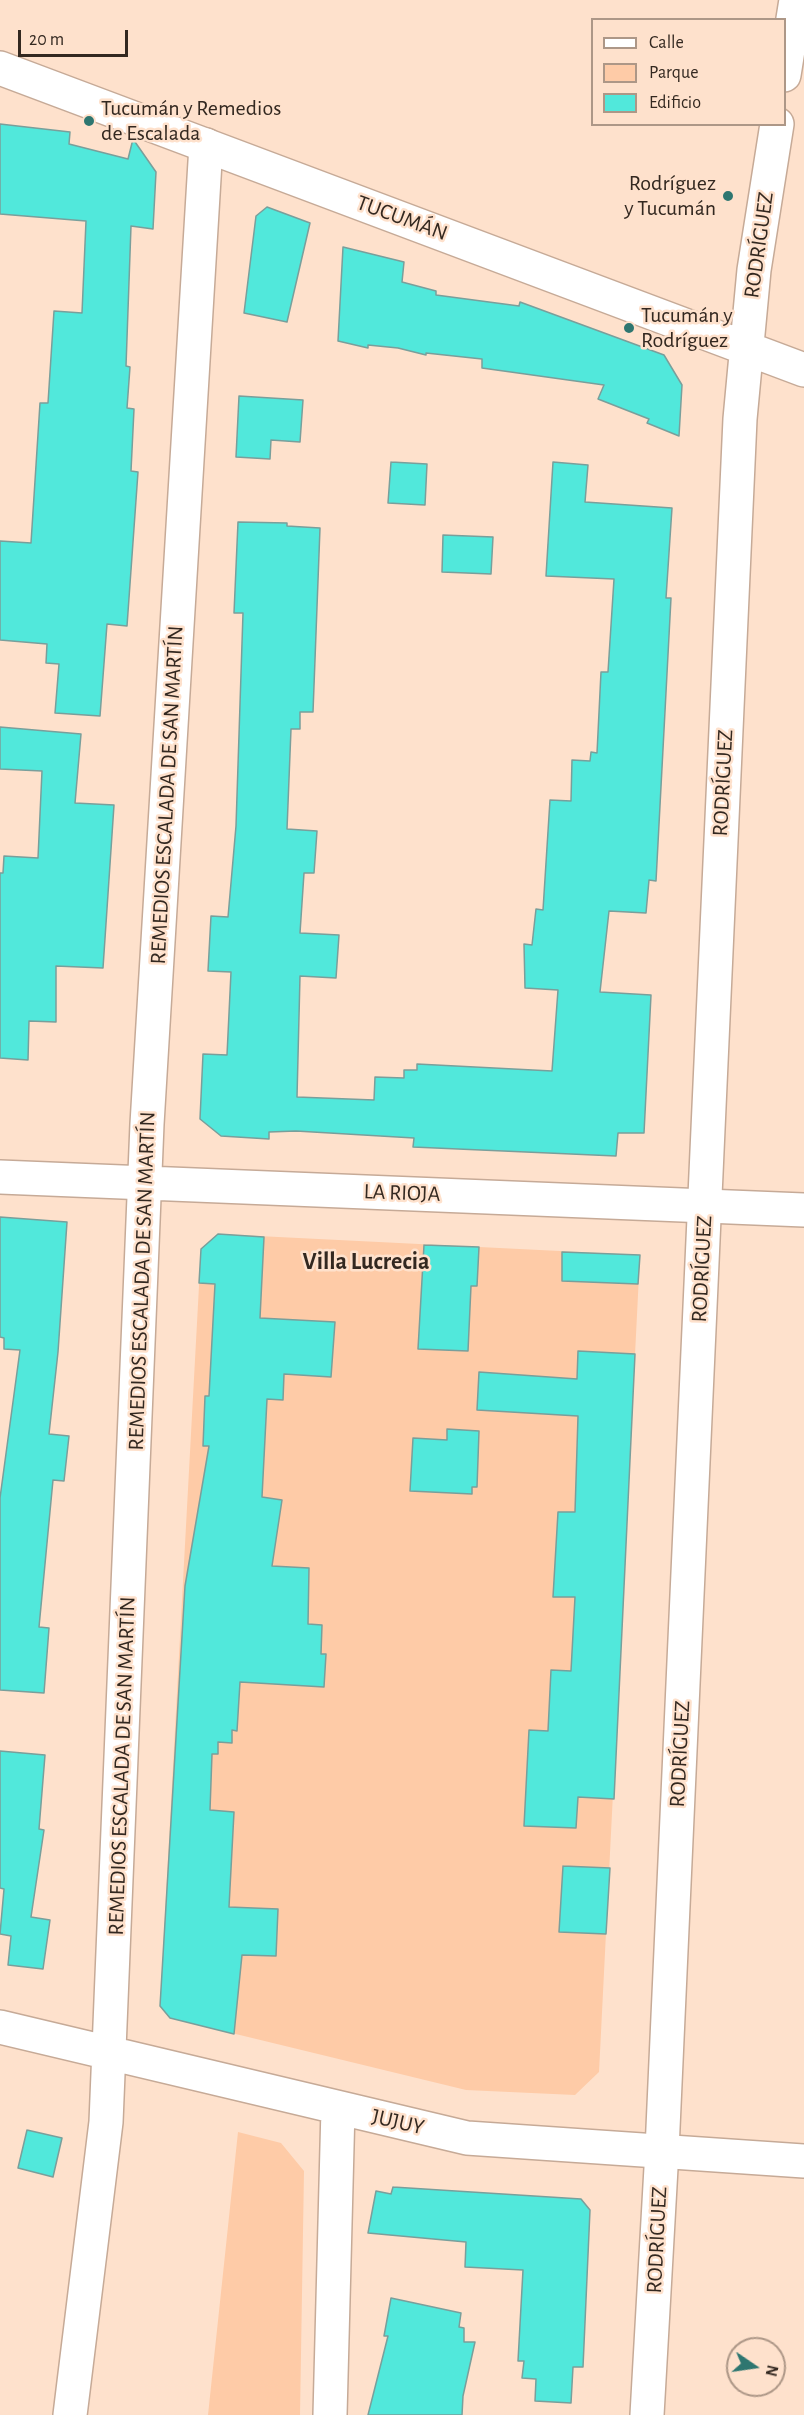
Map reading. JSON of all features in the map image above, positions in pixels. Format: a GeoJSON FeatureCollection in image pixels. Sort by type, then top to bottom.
{"type":"FeatureCollection","features":[{"type":"Feature","properties":{"kind":"street"},"geometry":{"type":"LineString","coordinates":[[786,62],[796,0]]}},
{"type":"Feature","properties":{"kind":"street","name":"TUCUMÁN"},"geometry":{"type":"LineString","coordinates":[[0,68],[804,370]]}},
{"type":"Feature","properties":{"kind":"street","name":"RODRÍGUEZ"},"geometry":{"type":"LineString","coordinates":[[647,2415],[662,2150],[740,419],[754,270],[777,126]]}},
{"type":"Feature","properties":{"kind":"street","name":"REMEDIOS ESCALADA DE SAN MARTÍN"},"geometry":{"type":"LineString","coordinates":[[70,2415],[106,2122],[148,1100],[206,145]]}},
{"type":"Feature","properties":{"kind":"street","name":"LA RIOJA"},"geometry":{"type":"LineString","coordinates":[[0,1177],[804,1210]]}},
{"type":"Feature","properties":{"kind":"street","name":"JUJUY"},"geometry":{"type":"LineString","coordinates":[[0,2027],[467,2138],[804,2161]]}},
{"type":"Feature","properties":{"kind":"street"},"geometry":{"type":"LineString","coordinates":[[330,2415],[338,2108]]}},
{"type":"Feature","properties":{"kind":"green space"},"geometry":{"type":"Polygon","coordinates":[[[218,1234],[640,1255],[599,2072],[575,2095],[466,2090],[170,2018],[160,2006],[201,1249],[218,1234]]]}},
{"type":"Feature","properties":{"kind":"green space"},"geometry":{"type":"Polygon","coordinates":[[[238,2132],[281,2143],[304,2171],[300,2415],[208,2415],[238,2132]]]}},
{"type":"Feature","properties":{"kind":"building"},"geometry":{"type":"Polygon","coordinates":[[[0,124],[70,132],[69,144],[128,159],[133,139],[156,172],[153,229],[131,226],[126,366],[130,367],[127,408],[134,409],[131,471],[138,472],[127,626],[107,624],[100,716],[55,713],[59,664],[46,663],[47,644],[0,640],[0,541],[31,543],[40,403],[48,403],[54,311],[82,313],[86,221],[0,214],[0,124]]]}},
{"type":"Feature","properties":{"kind":"building"},"geometry":{"type":"Polygon","coordinates":[[[267,207],[310,223],[287,322],[244,313],[256,216],[267,207]]]}},
{"type":"Feature","properties":{"kind":"building"},"geometry":{"type":"Polygon","coordinates":[[[343,247],[404,262],[402,282],[436,291],[436,295],[519,306],[520,302],[664,355],[682,385],[679,436],[647,423],[649,419],[598,399],[604,385],[482,368],[482,359],[426,353],[426,355],[398,348],[368,345],[368,348],[338,341],[343,247]]]}},
{"type":"Feature","properties":{"kind":"building"},"geometry":{"type":"Polygon","coordinates":[[[239,396],[303,400],[300,442],[271,440],[270,459],[236,457],[239,396]]]}},
{"type":"Feature","properties":{"kind":"building"},"geometry":{"type":"Polygon","coordinates":[[[391,462],[427,464],[425,505],[388,503],[391,462]]]}},
{"type":"Feature","properties":{"kind":"building"},"geometry":{"type":"Polygon","coordinates":[[[553,462],[588,465],[585,502],[672,508],[666,598],[671,598],[656,881],[649,880],[646,913],[609,911],[600,992],[651,995],[644,1133],[618,1133],[616,1156],[413,1147],[414,1138],[296,1131],[269,1132],[269,1139],[221,1136],[200,1119],[203,1054],[227,1055],[231,972],[208,971],[211,916],[228,917],[236,826],[243,613],[234,613],[238,522],[287,523],[287,526],[320,528],[313,712],[300,712],[300,729],[291,729],[287,829],[317,831],[314,873],[304,873],[300,933],[339,935],[336,978],[300,976],[297,1097],[374,1100],[375,1077],[404,1078],[404,1070],[417,1070],[417,1064],[552,1071],[558,990],[525,988],[524,944],[532,945],[536,909],[543,910],[550,800],[571,801],[572,760],[590,761],[591,752],[597,753],[601,672],[608,672],[614,579],[546,576],[553,462]]]}},
{"type":"Feature","properties":{"kind":"building"},"geometry":{"type":"Polygon","coordinates":[[[443,535],[493,537],[491,574],[442,572],[443,535]]]}},
{"type":"Feature","properties":{"kind":"building"},"geometry":{"type":"Polygon","coordinates":[[[0,727],[81,734],[75,803],[114,805],[103,968],[56,966],[56,1022],[29,1021],[28,1060],[0,1058],[0,873],[3,873],[4,856],[38,858],[42,771],[0,769],[0,727]]]}},
{"type":"Feature","properties":{"kind":"building"},"geometry":{"type":"Polygon","coordinates":[[[0,1217],[67,1222],[58,1352],[49,1434],[69,1436],[64,1481],[53,1480],[39,1627],[49,1628],[44,1693],[0,1690],[0,1498],[20,1350],[4,1349],[4,1338],[0,1337],[0,1217]]]}},
{"type":"Feature","properties":{"kind":"building"},"geometry":{"type":"Polygon","coordinates":[[[218,1234],[264,1237],[260,1318],[335,1322],[331,1377],[284,1374],[283,1400],[267,1399],[262,1497],[282,1500],[272,1566],[309,1568],[308,1624],[322,1625],[321,1654],[326,1654],[324,1687],[240,1682],[237,1731],[232,1730],[232,1743],[218,1742],[218,1754],[212,1754],[210,1810],[234,1812],[229,1907],[278,1909],[276,1956],[242,1955],[234,2034],[170,2018],[160,2006],[185,1586],[209,1446],[203,1446],[205,1396],[209,1396],[215,1284],[199,1283],[201,1249],[218,1234]]]}},
{"type":"Feature","properties":{"kind":"building"},"geometry":{"type":"Polygon","coordinates":[[[424,1245],[479,1247],[477,1286],[471,1286],[468,1351],[418,1349],[424,1245]]]}},
{"type":"Feature","properties":{"kind":"building"},"geometry":{"type":"Polygon","coordinates":[[[562,1252],[640,1255],[638,1284],[562,1281],[562,1252]]]}},
{"type":"Feature","properties":{"kind":"building"},"geometry":{"type":"Polygon","coordinates":[[[578,1351],[635,1354],[614,1799],[578,1797],[576,1828],[524,1826],[529,1730],[548,1731],[551,1670],[571,1671],[575,1597],[553,1597],[558,1512],[575,1512],[578,1416],[477,1410],[479,1372],[577,1379],[578,1351]]]}},
{"type":"Feature","properties":{"kind":"building"},"geometry":{"type":"Polygon","coordinates":[[[447,1429],[479,1431],[477,1487],[472,1487],[472,1494],[410,1491],[413,1438],[447,1440],[447,1429]]]}},
{"type":"Feature","properties":{"kind":"building"},"geometry":{"type":"Polygon","coordinates":[[[0,1751],[45,1755],[39,1829],[44,1830],[31,1917],[50,1920],[43,1969],[8,1965],[11,1936],[0,1934],[4,1889],[0,1888],[0,1751]]]}},
{"type":"Feature","properties":{"kind":"building"},"geometry":{"type":"Polygon","coordinates":[[[563,1866],[610,1868],[606,1934],[559,1932],[563,1866]]]}},
{"type":"Feature","properties":{"kind":"building"},"geometry":{"type":"Polygon","coordinates":[[[27,2130],[62,2138],[53,2177],[18,2168],[27,2130]]]}},
{"type":"Feature","properties":{"kind":"building"},"geometry":{"type":"Polygon","coordinates":[[[393,2187],[581,2199],[590,2210],[583,2367],[573,2367],[571,2403],[535,2401],[536,2379],[522,2378],[524,2361],[518,2361],[523,2270],[465,2267],[466,2242],[368,2233],[376,2191],[391,2194],[393,2187]]]}},
{"type":"Feature","properties":{"kind":"building"},"geometry":{"type":"Polygon","coordinates":[[[391,2298],[461,2313],[459,2327],[464,2328],[464,2342],[475,2342],[463,2396],[462,2415],[368,2415],[388,2336],[384,2336],[391,2298]]]}},
{"type":"Feature","properties":{"kind":"place","name":"Tucumán y Remedios de Escalada"},"geometry":{"type":"Point","coordinates":[89,121]}},
{"type":"Feature","properties":{"kind":"place","name":"Rodríguez y Tucumán"},"geometry":{"type":"Point","coordinates":[728,196]}},
{"type":"Feature","properties":{"kind":"place","name":"Tucumán y Rodríguez"},"geometry":{"type":"Point","coordinates":[629,328]}},
{"type":"Feature","properties":{"kind":"district","name":"Villa Lucrecia"},"geometry":{"type":"Point","coordinates":[366,1262]}}]}
